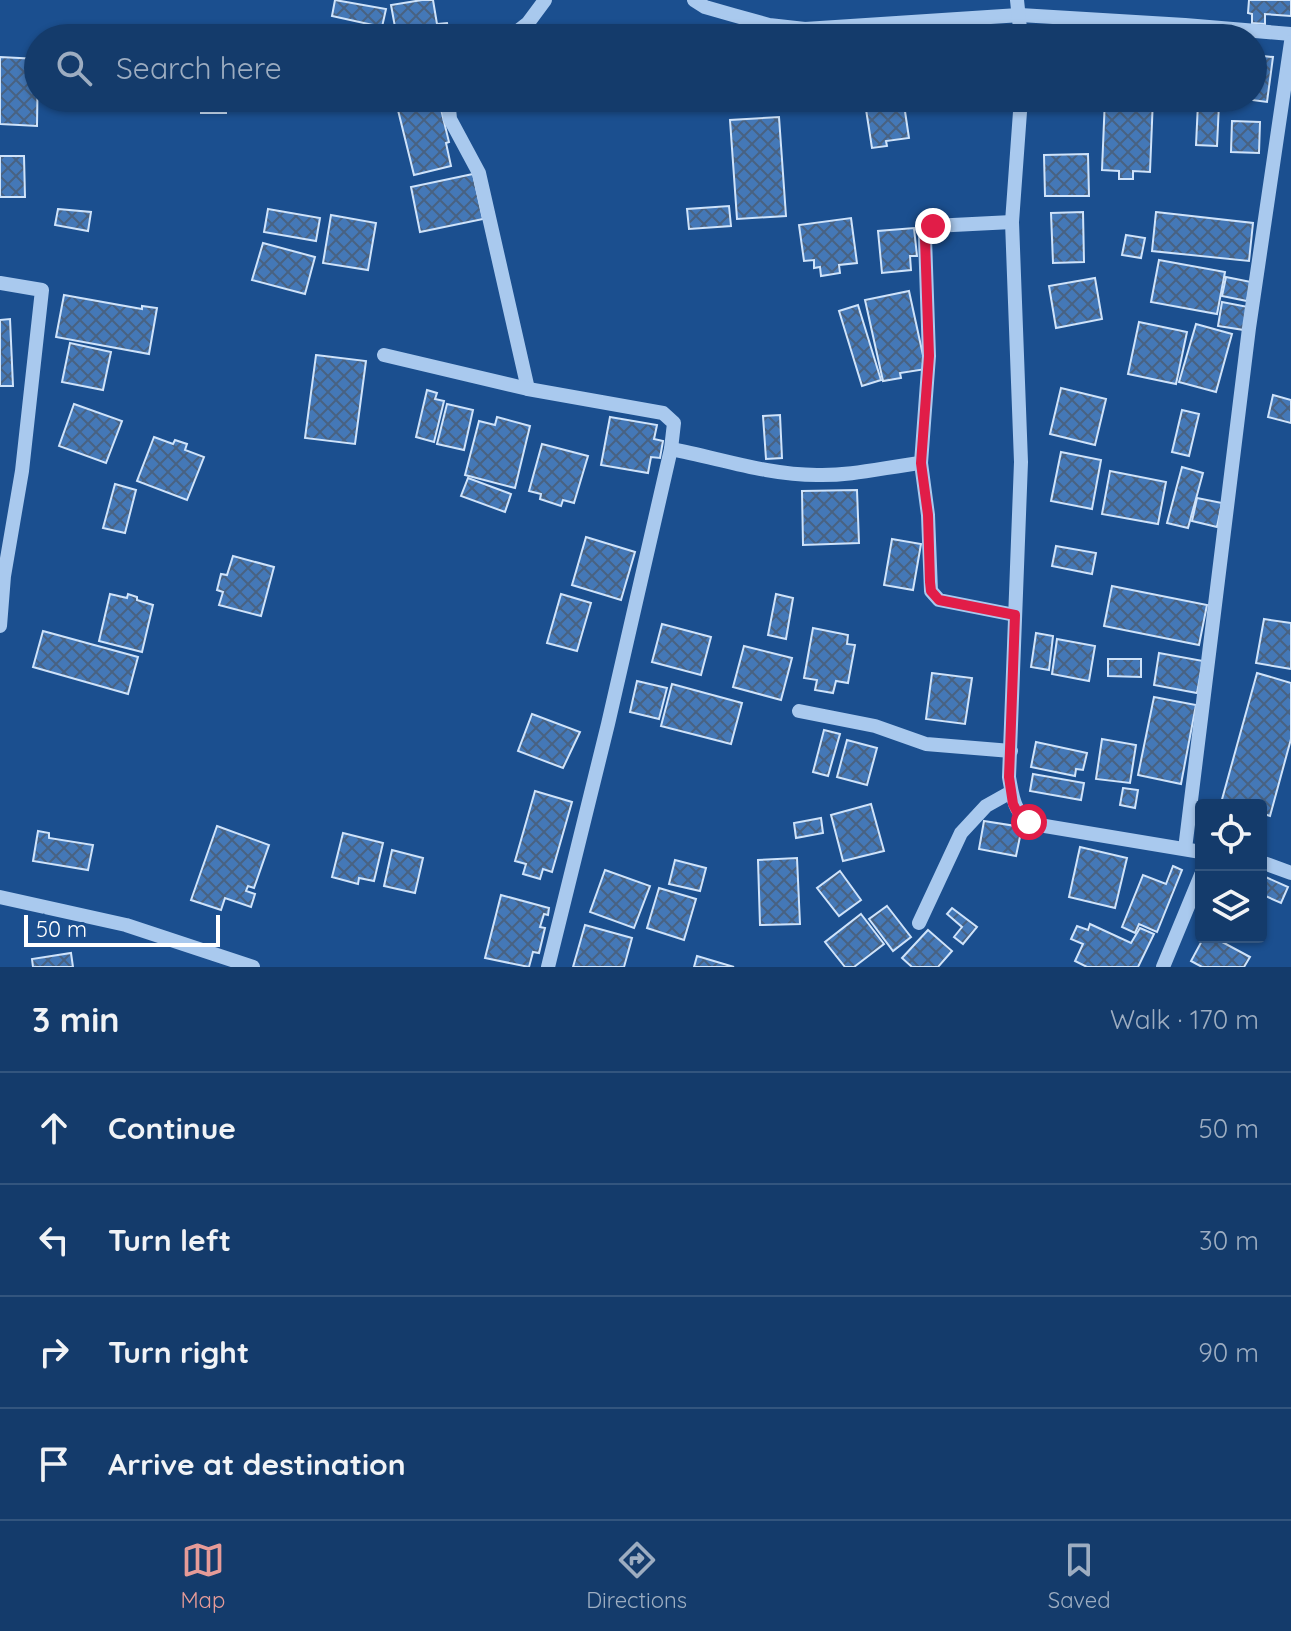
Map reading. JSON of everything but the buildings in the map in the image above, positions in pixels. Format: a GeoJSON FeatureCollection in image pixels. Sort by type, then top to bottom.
{"type":"FeatureCollection","features":[{"type":"Feature","properties":{"kind":"street"},"geometry":{"type":"LineString","coordinates":[[527,24],[545,0]]}},
{"type":"Feature","properties":{"kind":"street"},"geometry":{"type":"LineString","coordinates":[[694,0],[705,7],[745,19],[775,24]]}},
{"type":"Feature","properties":{"kind":"street"},"geometry":{"type":"LineString","coordinates":[[856,24],[1018,8],[1175,24]]}},
{"type":"Feature","properties":{"kind":"street"},"geometry":{"type":"LineString","coordinates":[[1267,32],[1291,34]]}},
{"type":"Feature","properties":{"kind":"street"},"geometry":{"type":"LineString","coordinates":[[1185,849],[1249,328],[1291,42]]}},
{"type":"Feature","properties":{"kind":"street"},"geometry":{"type":"LineString","coordinates":[[449,112],[450,119],[479,173],[528,389]]}},
{"type":"Feature","properties":{"kind":"street"},"geometry":{"type":"LineString","coordinates":[[1020,112],[1012,222],[1021,462],[1011,792],[1018,814],[1029,822],[1195,851]]}},
{"type":"Feature","properties":{"kind":"street"},"geometry":{"type":"LineString","coordinates":[[1012,222],[933,226],[927,231],[929,356],[921,463],[928,515],[931,591],[939,600],[1015,615]]}},
{"type":"Feature","properties":{"kind":"street"},"geometry":{"type":"LineString","coordinates":[[0,283],[42,290],[22,471],[4,576],[0,626]]}},
{"type":"Feature","properties":{"kind":"street"},"geometry":{"type":"LineString","coordinates":[[384,355],[528,389],[663,413],[674,423],[671,449],[608,724],[548,967]]}},
{"type":"Feature","properties":{"kind":"street"},"geometry":{"type":"LineString","coordinates":[[671,449],[757,469],[815,475],[852,474],[921,463]]}},
{"type":"Feature","properties":{"kind":"street"},"geometry":{"type":"LineString","coordinates":[[799,711],[875,726],[926,744],[1011,751]]}},
{"type":"Feature","properties":{"kind":"street"},"geometry":{"type":"LineString","coordinates":[[919,923],[961,833],[986,806],[1011,792]]}},
{"type":"Feature","properties":{"kind":"street"},"geometry":{"type":"LineString","coordinates":[[1267,864],[1291,873]]}},
{"type":"Feature","properties":{"kind":"street"},"geometry":{"type":"LineString","coordinates":[[1163,967],[1195,890]]}},
{"type":"Feature","properties":{"kind":"street"},"geometry":{"type":"LineString","coordinates":[[0,897],[126,925],[253,967]]}},
{"type":"Feature","properties":{"kind":"route"},"geometry":{"type":"LineString","coordinates":[[933,226],[925,238],[929,356],[921,463],[928,515],[931,591],[939,600],[1015,615],[1009,777],[1013,804],[1018,814],[1029,822]]}}]}
